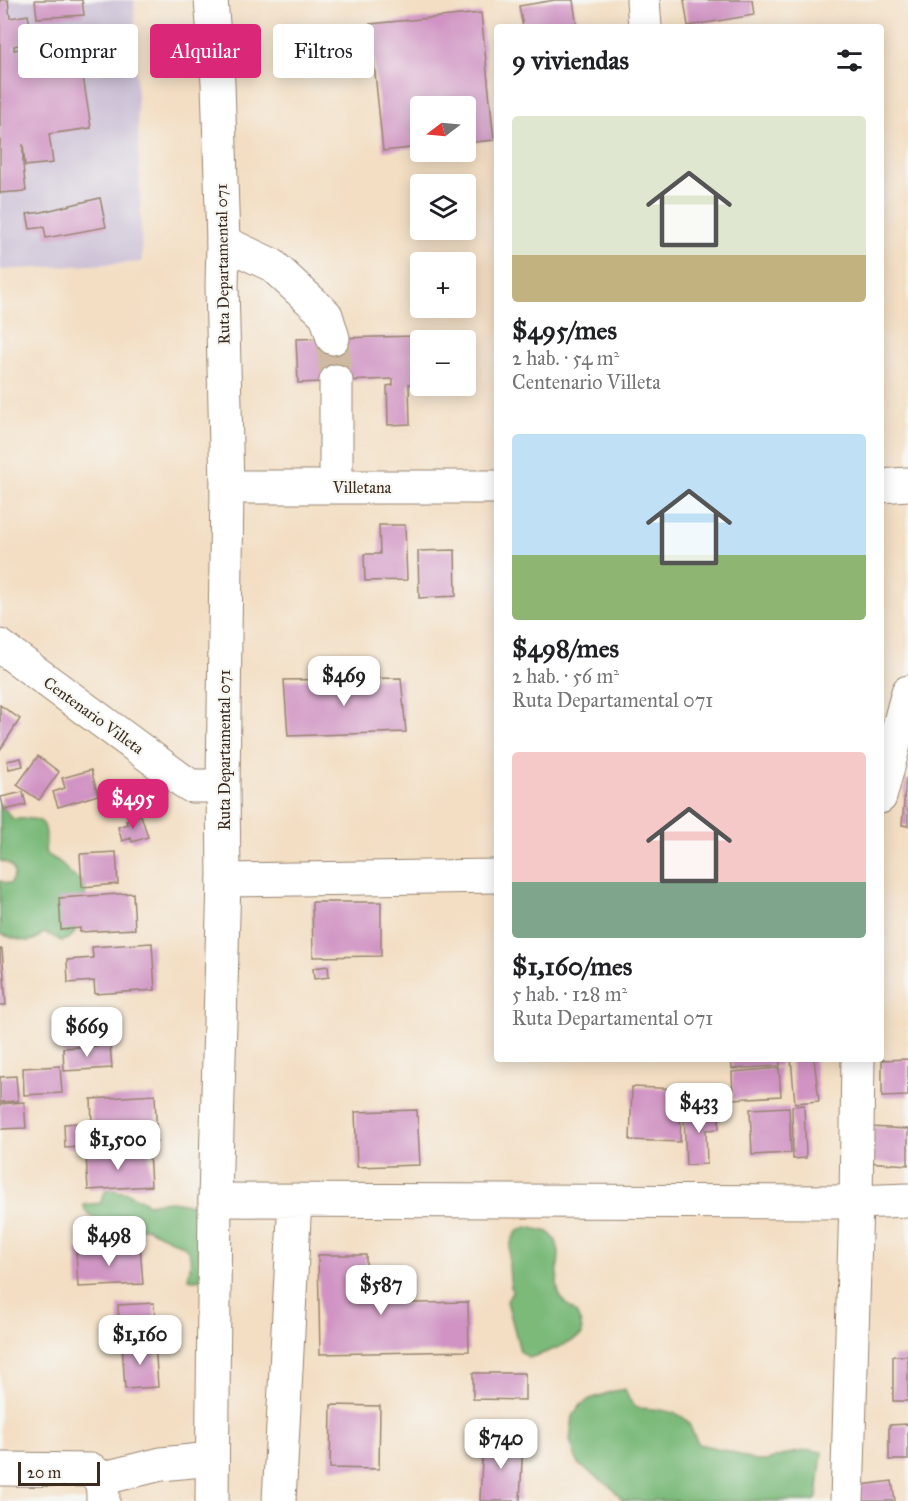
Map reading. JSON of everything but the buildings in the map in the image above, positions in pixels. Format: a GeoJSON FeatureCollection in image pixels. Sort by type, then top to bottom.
{"type":"FeatureCollection","features":[{"type":"Feature","properties":{"kind":"street","name":"Ruta Departamental 071"},"geometry":{"type":"LineString","coordinates":[[211,0],[218,83],[227,487],[224,880],[215,1200],[212,1501]]}},
{"type":"Feature","properties":{"kind":"street"},"geometry":{"type":"LineString","coordinates":[[643,0],[645,24]]}},
{"type":"Feature","properties":{"kind":"street"},"geometry":{"type":"LineString","coordinates":[[223,242],[272,265],[326,315],[333,338]]}},
{"type":"Feature","properties":{"kind":"street"},"geometry":{"type":"LineString","coordinates":[[336,381],[336,487]]}},
{"type":"Feature","properties":{"kind":"street"},"geometry":{"type":"LineString","coordinates":[[884,486],[908,484]]}},
{"type":"Feature","properties":{"kind":"street","name":"Villetana"},"geometry":{"type":"LineString","coordinates":[[227,487],[494,487]]}},
{"type":"Feature","properties":{"kind":"street","name":"Centenario Villeta"},"geometry":{"type":"LineString","coordinates":[[0,646],[191,786],[223,786]]}},
{"type":"Feature","properties":{"kind":"street"},"geometry":{"type":"LineString","coordinates":[[884,782],[908,692]]}},
{"type":"Feature","properties":{"kind":"street"},"geometry":{"type":"LineString","coordinates":[[224,880],[494,876]]}},
{"type":"Feature","properties":{"kind":"street"},"geometry":{"type":"LineString","coordinates":[[847,1501],[858,1062]]}},
{"type":"Feature","properties":{"kind":"street"},"geometry":{"type":"LineString","coordinates":[[215,1200],[856,1202],[908,1200]]}},
{"type":"Feature","properties":{"kind":"street"},"geometry":{"type":"LineString","coordinates":[[279,1501],[295,1200]]}},
{"type":"Feature","properties":{"kind":"street"},"geometry":{"type":"LineString","coordinates":[[0,1469],[92,1470],[101,1490],[161,1464],[212,1459]]}},
{"type":"Feature","properties":{"kind":"shaded area"},"geometry":{"type":"Polygon","coordinates":[[[0,0],[134,0],[135,24],[18,24],[18,78],[136,78],[142,262],[0,270],[0,0]]]}},
{"type":"Feature","properties":{"kind":"green space"},"geometry":{"type":"Polygon","coordinates":[[[0,804],[13,819],[32,819],[42,823],[46,833],[45,852],[61,863],[70,874],[81,881],[84,887],[84,901],[75,931],[72,936],[62,941],[43,933],[38,938],[28,941],[0,934],[0,881],[10,884],[14,872],[11,866],[0,861],[0,804]]]}},
{"type":"Feature","properties":{"kind":"green space"},"geometry":{"type":"Polygon","coordinates":[[[111,1190],[128,1193],[148,1204],[171,1201],[194,1206],[204,1227],[206,1278],[188,1279],[190,1257],[184,1246],[146,1228],[120,1231],[104,1224],[85,1211],[84,1205],[101,1203],[105,1192],[111,1190]]]}},
{"type":"Feature","properties":{"kind":"green space"},"geometry":{"type":"Polygon","coordinates":[[[527,1227],[549,1232],[556,1241],[559,1252],[557,1286],[560,1298],[576,1313],[581,1324],[582,1335],[529,1358],[520,1351],[507,1301],[512,1292],[509,1269],[511,1243],[518,1231],[527,1227]]]}},
{"type":"Feature","properties":{"kind":"green space"},"geometry":{"type":"Polygon","coordinates":[[[625,1389],[636,1408],[664,1410],[684,1418],[699,1444],[732,1452],[754,1461],[766,1461],[787,1454],[811,1450],[822,1452],[817,1498],[814,1501],[623,1501],[611,1487],[578,1464],[570,1440],[573,1416],[580,1406],[590,1399],[625,1389]]]}},
{"type":"Feature","properties":{"kind":"tunnel"},"geometry":{"type":"LineString","coordinates":[[333,338],[336,381]]}}]}
